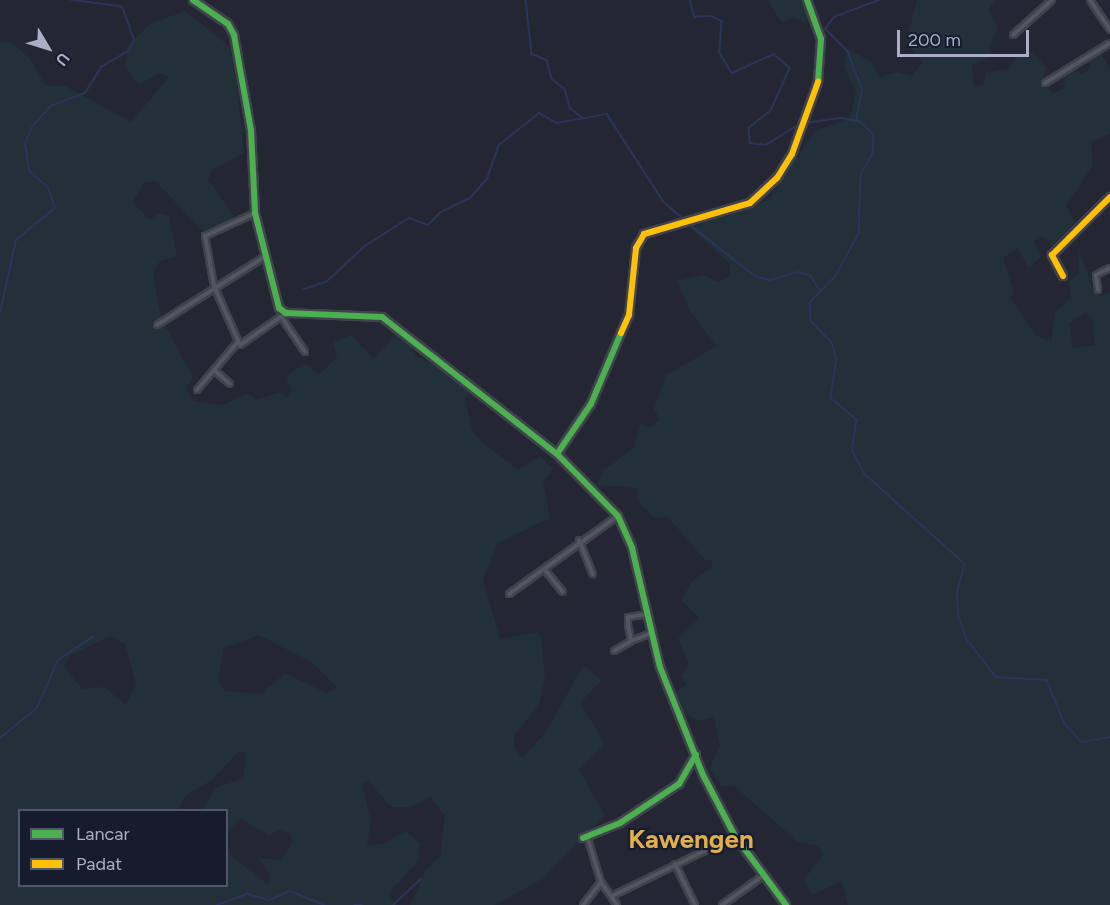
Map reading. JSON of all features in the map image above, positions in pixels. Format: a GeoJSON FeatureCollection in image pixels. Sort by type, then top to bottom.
{"type":"FeatureCollection","features":[{"type":"Feature","properties":{"kind":"main road"},"geometry":{"type":"LineString","coordinates":[[193,0],[228,24],[234,35],[251,130],[255,213],[272,295],[284,315],[382,317],[557,454],[618,516],[649,614],[652,633],[670,695],[735,836],[786,905]]}},
{"type":"Feature","properties":{"kind":"main road"},"geometry":{"type":"LineString","coordinates":[[557,454],[591,404],[629,315],[639,242],[652,228],[697,218],[762,194],[777,178],[802,132],[819,80],[821,55],[807,0]]}},
{"type":"Feature","properties":{"kind":"main road"},"geometry":{"type":"LineString","coordinates":[[1063,276],[1053,252],[1110,196]]}},
{"type":"Feature","properties":{"kind":"main road"},"geometry":{"type":"LineString","coordinates":[[585,837],[620,823],[679,784],[696,755]]}},
{"type":"Feature","properties":{"kind":"street"},"geometry":{"type":"LineString","coordinates":[[1013,35],[1052,0]]}},
{"type":"Feature","properties":{"kind":"street"},"geometry":{"type":"LineString","coordinates":[[1090,0],[1110,30]]}},
{"type":"Feature","properties":{"kind":"street"},"geometry":{"type":"LineString","coordinates":[[1045,83],[1110,43]]}},
{"type":"Feature","properties":{"kind":"street"},"geometry":{"type":"LineString","coordinates":[[237,343],[214,286],[205,236],[255,213]]}},
{"type":"Feature","properties":{"kind":"street"},"geometry":{"type":"LineString","coordinates":[[157,325],[214,286],[264,257]]}},
{"type":"Feature","properties":{"kind":"street"},"geometry":{"type":"LineString","coordinates":[[1098,290],[1096,275],[1110,268]]}},
{"type":"Feature","properties":{"kind":"street"},"geometry":{"type":"LineString","coordinates":[[197,390],[237,343],[284,315],[305,352]]}},
{"type":"Feature","properties":{"kind":"street"},"geometry":{"type":"LineString","coordinates":[[214,370],[230,384]]}},
{"type":"Feature","properties":{"kind":"street"},"geometry":{"type":"LineString","coordinates":[[509,594],[544,570],[579,540],[618,516]]}},
{"type":"Feature","properties":{"kind":"street"},"geometry":{"type":"LineString","coordinates":[[579,540],[593,574]]}},
{"type":"Feature","properties":{"kind":"street"},"geometry":{"type":"LineString","coordinates":[[544,570],[563,592]]}},
{"type":"Feature","properties":{"kind":"street"},"geometry":{"type":"LineString","coordinates":[[631,640],[628,617],[649,614]]}},
{"type":"Feature","properties":{"kind":"street"},"geometry":{"type":"LineString","coordinates":[[614,651],[631,640],[652,633]]}},
{"type":"Feature","properties":{"kind":"street"},"geometry":{"type":"LineString","coordinates":[[612,896],[735,836]]}},
{"type":"Feature","properties":{"kind":"street"},"geometry":{"type":"LineString","coordinates":[[585,837],[601,882],[616,905]]}},
{"type":"Feature","properties":{"kind":"street"},"geometry":{"type":"LineString","coordinates":[[675,864],[695,905]]}},
{"type":"Feature","properties":{"kind":"street"},"geometry":{"type":"LineString","coordinates":[[722,905],[764,875]]}},
{"type":"Feature","properties":{"kind":"street"},"geometry":{"type":"LineString","coordinates":[[583,905],[601,882]]}},
{"type":"Feature","properties":{"kind":"shaded area"},"geometry":{"type":"Polygon","coordinates":[[[768,0],[802,0],[808,19],[804,23],[794,16],[782,23],[768,0]]]}},
{"type":"Feature","properties":{"kind":"shaded area"},"geometry":{"type":"Polygon","coordinates":[[[917,0],[996,0],[988,9],[998,27],[988,48],[991,56],[972,66],[974,87],[984,84],[986,73],[1008,69],[1020,54],[1031,51],[1047,68],[1043,79],[1053,94],[1065,88],[1063,75],[1072,70],[1082,74],[1090,68],[1088,45],[1098,48],[1110,70],[1110,134],[1091,141],[1093,165],[1066,206],[1076,223],[1069,233],[1072,239],[1059,252],[1043,237],[1034,241],[1041,256],[1029,268],[1017,248],[1003,258],[1014,293],[1010,297],[1035,335],[1051,342],[1055,313],[1071,298],[1069,281],[1079,274],[1079,249],[1093,289],[1100,296],[1110,293],[1110,905],[848,905],[842,881],[812,895],[804,880],[823,854],[818,846],[798,842],[734,786],[722,786],[709,769],[720,746],[714,717],[699,721],[684,713],[674,695],[686,684],[681,676],[689,664],[678,639],[699,618],[681,600],[693,580],[713,567],[711,560],[706,561],[667,516],[654,518],[636,499],[637,488],[596,485],[604,470],[634,448],[641,422],[648,428],[660,420],[654,409],[666,375],[717,346],[691,313],[677,281],[704,275],[718,282],[730,277],[730,264],[690,228],[768,200],[815,131],[850,118],[856,92],[844,66],[848,49],[873,63],[879,78],[896,72],[912,76],[922,62],[906,42],[917,0]],[[1086,312],[1069,323],[1073,348],[1095,345],[1092,318],[1086,312]]]}},
{"type":"Feature","properties":{"kind":"shaded area"},"geometry":{"type":"Polygon","coordinates":[[[185,11],[233,49],[244,153],[212,170],[208,180],[235,218],[203,231],[155,181],[144,183],[132,203],[151,220],[157,213],[169,216],[177,256],[160,261],[153,273],[161,317],[193,378],[186,389],[194,401],[223,405],[248,393],[256,400],[280,392],[287,397],[292,390],[286,378],[294,370],[307,365],[319,375],[337,357],[333,342],[352,335],[373,359],[398,334],[390,326],[396,321],[417,357],[449,371],[454,366],[480,385],[465,399],[472,430],[482,442],[518,470],[540,456],[553,469],[543,482],[550,518],[498,543],[483,579],[500,639],[538,632],[541,638],[545,679],[539,704],[514,736],[514,748],[522,758],[547,731],[583,665],[602,680],[580,703],[605,744],[579,770],[605,815],[542,879],[495,905],[410,905],[426,870],[440,856],[445,815],[430,797],[411,807],[391,807],[368,780],[362,785],[371,822],[367,845],[383,844],[406,831],[420,844],[418,861],[388,894],[396,905],[0,905],[0,42],[13,43],[30,59],[46,86],[65,86],[131,122],[169,77],[160,73],[140,84],[135,81],[125,65],[128,45],[150,24],[185,11]],[[259,635],[224,648],[218,681],[225,691],[261,694],[285,673],[327,693],[337,687],[313,663],[259,635]],[[110,636],[70,656],[64,667],[82,689],[104,687],[126,705],[136,684],[125,644],[110,636]]]}},
{"type":"Feature","properties":{"kind":"waterway"},"geometry":{"type":"LineString","coordinates":[[0,313],[16,240],[55,208],[48,188],[29,171],[25,143],[32,127],[51,106],[85,93],[101,67],[129,51],[134,40],[122,7],[70,0]]}},
{"type":"Feature","properties":{"kind":"waterway"},"geometry":{"type":"LineString","coordinates":[[526,0],[532,54],[547,60],[552,79],[565,89],[570,108],[583,118]]}},
{"type":"Feature","properties":{"kind":"waterway"},"geometry":{"type":"LineString","coordinates":[[690,0],[695,17],[711,16],[722,21],[720,53],[732,73],[774,54],[790,68],[771,111],[749,128],[750,143],[766,145],[800,124]]}},
{"type":"Feature","properties":{"kind":"waterway"},"geometry":{"type":"LineString","coordinates":[[856,121],[862,90],[847,51],[825,29],[834,17],[879,0]]}},
{"type":"Feature","properties":{"kind":"waterway"},"geometry":{"type":"LineString","coordinates":[[304,289],[326,282],[365,246],[409,218],[428,225],[441,212],[470,198],[487,179],[499,145],[539,113],[557,123],[607,114],[664,202],[686,221]]}},
{"type":"Feature","properties":{"kind":"waterway"},"geometry":{"type":"LineString","coordinates":[[805,123],[842,118],[861,122],[874,135],[873,154],[861,175],[859,234],[836,276],[810,303],[811,321],[832,343],[837,359],[831,398],[857,420],[852,450],[865,474],[965,564],[957,594],[959,618],[968,641],[996,677],[1047,680],[1065,724],[1082,742],[1110,737]]}},
{"type":"Feature","properties":{"kind":"waterway"},"geometry":{"type":"LineString","coordinates":[[689,224],[755,276],[770,280],[798,272],[810,275],[820,290]]}},
{"type":"Feature","properties":{"kind":"waterway"},"geometry":{"type":"LineString","coordinates":[[0,738],[37,708],[58,660],[94,636]]}},
{"type":"Feature","properties":{"kind":"waterway"},"geometry":{"type":"LineString","coordinates":[[393,905],[421,879]]}},
{"type":"Feature","properties":{"kind":"waterway"},"geometry":{"type":"LineString","coordinates":[[217,905],[248,894],[269,900],[290,891],[325,905]]}},
{"type":"Feature","properties":{"kind":"waterway"},"geometry":{"type":"LineString","coordinates":[[354,905],[362,905]]}},
{"type":"Feature","properties":{"kind":"traffic: fast"},"geometry":{"type":"LineString","coordinates":[[193,0],[228,24],[234,35],[251,130],[255,213],[279,308],[286,313],[382,317],[557,454]]}},
{"type":"Feature","properties":{"kind":"traffic: fast"},"geometry":{"type":"LineString","coordinates":[[807,0],[821,39],[818,82]]}},
{"type":"Feature","properties":{"kind":"traffic: fast"},"geometry":{"type":"LineString","coordinates":[[621,333],[591,404],[557,454],[618,516],[632,548],[660,667],[703,775],[735,836],[786,905]]}},
{"type":"Feature","properties":{"kind":"traffic: fast"},"geometry":{"type":"LineString","coordinates":[[583,838],[620,823],[679,784],[696,755]]}},
{"type":"Feature","properties":{"kind":"traffic: slow"},"geometry":{"type":"LineString","coordinates":[[621,333],[629,315],[636,248],[644,234],[750,203],[777,178],[792,154],[818,82]]}},
{"type":"Feature","properties":{"kind":"traffic: slow"},"geometry":{"type":"LineString","coordinates":[[1063,276],[1052,255],[1110,197]]}},
{"type":"Feature","properties":{"kind":"district","name":"Kawengen"},"geometry":{"type":"Point","coordinates":[691,840]}}]}
